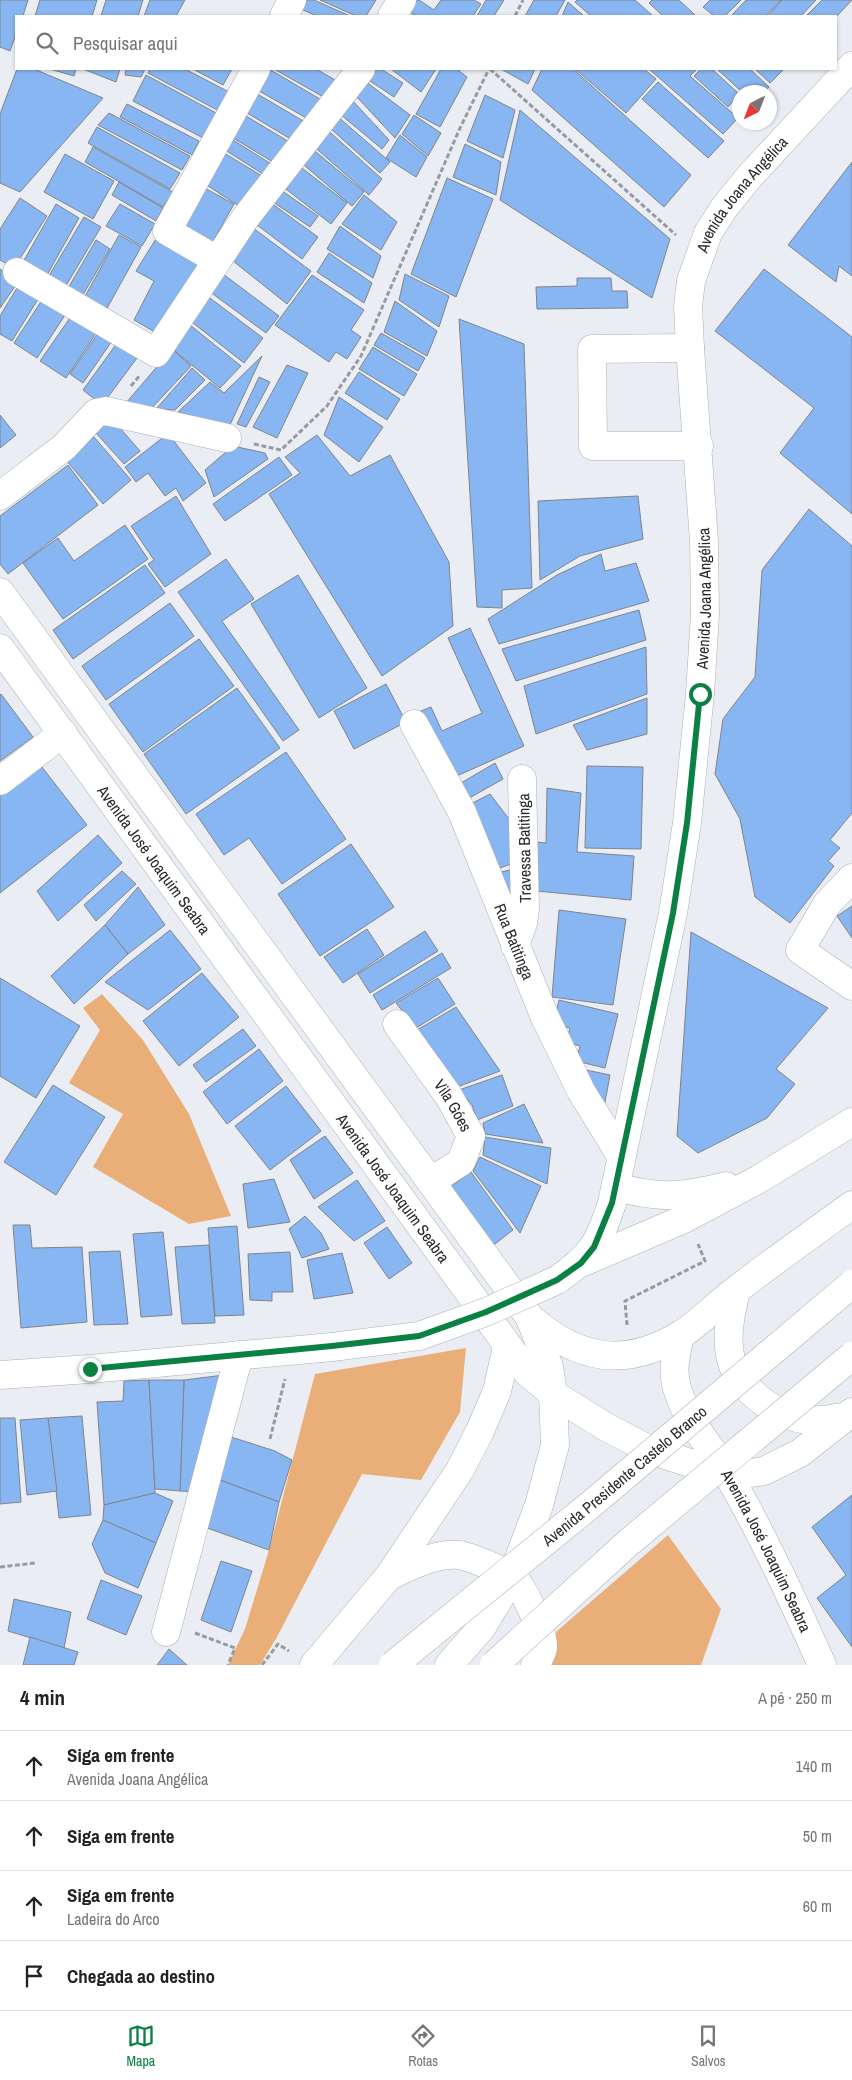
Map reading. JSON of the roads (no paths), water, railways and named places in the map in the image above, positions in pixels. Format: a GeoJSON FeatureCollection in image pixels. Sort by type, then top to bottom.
{"type":"FeatureCollection","features":[{"type":"Feature","properties":{"kind":"main road"},"geometry":{"type":"LineString","coordinates":[[284,15],[292,0]]}},
{"type":"Feature","properties":{"kind":"main road"},"geometry":{"type":"LineString","coordinates":[[393,15],[402,0]]}},
{"type":"Feature","properties":{"kind":"main road","name":"Avenida Joana Angélica"},"geometry":{"type":"LineString","coordinates":[[0,1375],[239,1355],[419,1336],[486,1312],[557,1280],[581,1263],[594,1247],[604,1226],[616,1186],[673,913],[687,823],[700,694],[705,614],[704,541],[690,348],[688,306],[691,281],[708,233],[724,208],[749,178],[852,66]]}},
{"type":"Feature","properties":{"kind":"main road"},"geometry":{"type":"LineString","coordinates":[[217,260],[168,231],[255,70]]}},
{"type":"Feature","properties":{"kind":"main road"},"geometry":{"type":"LineString","coordinates":[[17,272],[156,353],[246,217],[359,70]]}},
{"type":"Feature","properties":{"kind":"main road"},"geometry":{"type":"LineString","coordinates":[[690,348],[592,349],[593,446],[698,446]]}},
{"type":"Feature","properties":{"kind":"main road"},"geometry":{"type":"LineString","coordinates":[[0,496],[64,447],[96,413],[112,412],[227,438]]}},
{"type":"Feature","properties":{"kind":"main road","name":"Avenida José Joaquim Seabra"},"geometry":{"type":"LineString","coordinates":[[0,592],[431,1180],[531,1320],[551,1337],[588,1354],[612,1357],[649,1350],[680,1335],[736,1290],[852,1205]]}},
{"type":"Feature","properties":{"kind":"main road","name":"Avenida José Joaquim Seabra"},"geometry":{"type":"LineString","coordinates":[[0,648],[527,1372],[553,1394],[606,1428],[650,1450],[730,1476],[794,1599],[821,1664]]}},
{"type":"Feature","properties":{"kind":"main road","name":"Rua Batitinga"},"geometry":{"type":"LineString","coordinates":[[414,724],[462,812],[544,1015],[581,1091],[622,1156]]}},
{"type":"Feature","properties":{"kind":"main road"},"geometry":{"type":"LineString","coordinates":[[0,781],[63,733]]}},
{"type":"Feature","properties":{"kind":"main road","name":"Travessa Batitinga"},"geometry":{"type":"LineString","coordinates":[[515,946],[523,924],[525,909],[522,779]]}},
{"type":"Feature","properties":{"kind":"main road"},"geometry":{"type":"LineString","coordinates":[[852,878],[826,904],[800,950],[852,986]]}},
{"type":"Feature","properties":{"kind":"main road","name":"Vila Góes"},"geometry":{"type":"LineString","coordinates":[[397,1024],[448,1095],[471,1136],[461,1162],[431,1180]]}},
{"type":"Feature","properties":{"kind":"main road"},"geometry":{"type":"LineString","coordinates":[[581,1263],[684,1219],[759,1179],[852,1122]]}},
{"type":"Feature","properties":{"kind":"main road"},"geometry":{"type":"LineString","coordinates":[[616,1186],[648,1195],[671,1197],[759,1179]]}},
{"type":"Feature","properties":{"kind":"main road","name":"Avenida Presidente Castelo Branco"},"geometry":{"type":"LineString","coordinates":[[393,1665],[588,1506],[852,1284]]}},
{"type":"Feature","properties":{"kind":"main road"},"geometry":{"type":"LineString","coordinates":[[736,1290],[730,1321],[728,1349],[737,1373],[758,1400],[783,1414],[808,1421],[850,1418]]}},
{"type":"Feature","properties":{"kind":"main road"},"geometry":{"type":"LineString","coordinates":[[449,1665],[482,1626],[512,1577],[539,1505],[555,1445],[553,1394],[549,1367],[531,1320]]}},
{"type":"Feature","properties":{"kind":"main road"},"geometry":{"type":"LineString","coordinates":[[680,1335],[674,1363],[677,1390],[689,1418],[730,1476],[764,1471],[800,1453],[850,1418]]}},
{"type":"Feature","properties":{"kind":"main road"},"geometry":{"type":"LineString","coordinates":[[314,1665],[389,1576],[460,1470],[497,1392],[507,1347]]}},
{"type":"Feature","properties":{"kind":"main road"},"geometry":{"type":"LineString","coordinates":[[167,1627],[239,1355]]}},
{"type":"Feature","properties":{"kind":"main road"},"geometry":{"type":"LineString","coordinates":[[494,1665],[628,1543],[852,1356]]}},
{"type":"Feature","properties":{"kind":"main road"},"geometry":{"type":"LineString","coordinates":[[389,1576],[425,1560],[449,1555],[462,1556],[512,1577],[533,1610],[541,1632],[543,1648],[535,1665]]}}]}
